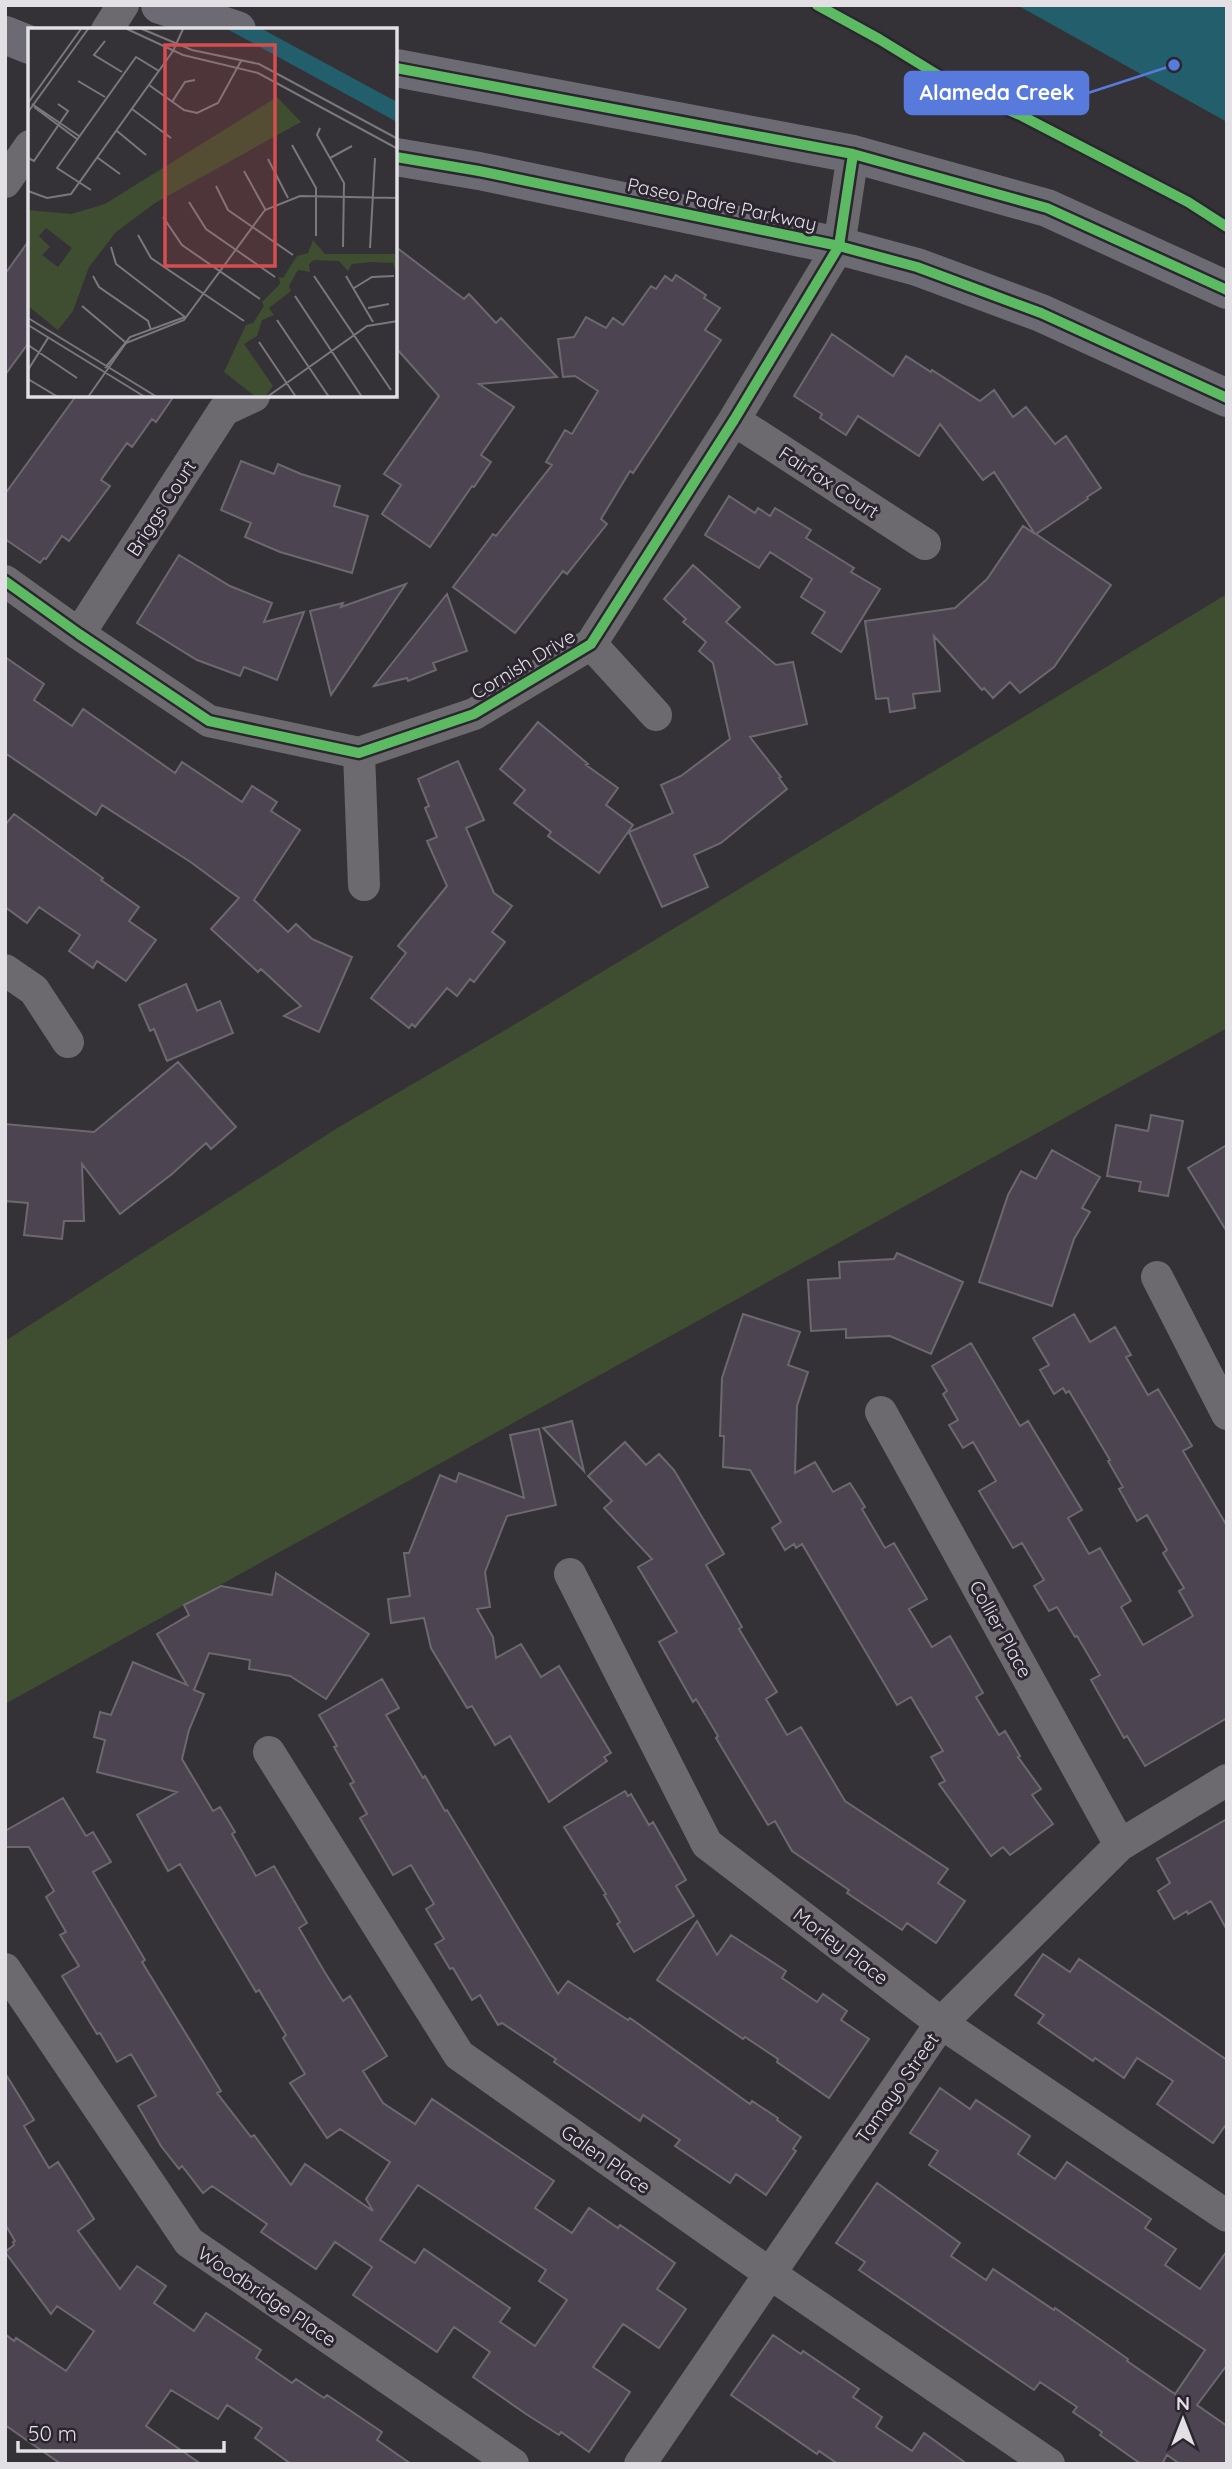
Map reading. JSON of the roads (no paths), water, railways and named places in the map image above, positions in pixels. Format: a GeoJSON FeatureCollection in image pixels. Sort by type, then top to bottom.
{"type":"FeatureCollection","features":[{"type":"Feature","properties":{"kind":"main road"},"geometry":{"type":"LineString","coordinates":[[160,5],[231,28]]}},
{"type":"Feature","properties":{"kind":"main road"},"geometry":{"type":"LineString","coordinates":[[5,35],[28,44]]}},
{"type":"Feature","properties":{"kind":"main road"},"geometry":{"type":"LineString","coordinates":[[397,68],[853,155],[1046,208],[1227,290]]}},
{"type":"Feature","properties":{"kind":"main road","name":"Paseo Padre Parkway"},"geometry":{"type":"LineString","coordinates":[[397,157],[839,246],[917,267],[1041,313],[1227,398]]}},
{"type":"Feature","properties":{"kind":"street"},"geometry":{"type":"LineString","coordinates":[[108,28],[123,5]]}},
{"type":"Feature","properties":{"kind":"street"},"geometry":{"type":"LineString","coordinates":[[5,182],[28,149]]}},
{"type":"Feature","properties":{"kind":"street","name":"Cornish Drive"},"geometry":{"type":"LineString","coordinates":[[359,753],[474,714],[591,644],[734,420],[839,246],[853,155]]}},
{"type":"Feature","properties":{"kind":"street","name":"Briggs Court"},"geometry":{"type":"LineString","coordinates":[[79,634],[224,410],[252,397]]}},
{"type":"Feature","properties":{"kind":"street","name":"Fairfax Court"},"geometry":{"type":"LineString","coordinates":[[734,420],[925,544]]}},
{"type":"Feature","properties":{"kind":"street"},"geometry":{"type":"LineString","coordinates":[[5,582],[209,720],[359,753],[364,885]]}},
{"type":"Feature","properties":{"kind":"street"},"geometry":{"type":"LineString","coordinates":[[591,644],[656,715]]}},
{"type":"Feature","properties":{"kind":"street"},"geometry":{"type":"LineString","coordinates":[[5,970],[34,990],[68,1042]]}},
{"type":"Feature","properties":{"kind":"street"},"geometry":{"type":"LineString","coordinates":[[1157,1277],[1227,1414]]}},
{"type":"Feature","properties":{"kind":"street","name":"Collier Place"},"geometry":{"type":"LineString","coordinates":[[881,1412],[1120,1845]]}},
{"type":"Feature","properties":{"kind":"street","name":"Morley Place"},"geometry":{"type":"LineString","coordinates":[[570,1574],[708,1844],[941,2023],[1227,2216]]}},
{"type":"Feature","properties":{"kind":"street","name":"Galen Place"},"geometry":{"type":"LineString","coordinates":[[269,1752],[459,2055],[769,2273],[1049,2464]]}},
{"type":"Feature","properties":{"kind":"street","name":"Tamayo Street"},"geometry":{"type":"LineString","coordinates":[[640,2464],[941,2023],[1120,1845],[1227,1780]]}},
{"type":"Feature","properties":{"kind":"street","name":"Woodbridge Place"},"geometry":{"type":"LineString","coordinates":[[5,1969],[189,2242],[513,2464]]}},
{"type":"Feature","properties":{"kind":"water"},"geometry":{"type":"Polygon","coordinates":[[[1017,5],[1227,5],[1227,122],[1017,5]]]}},
{"type":"Feature","properties":{"kind":"place","name":"Alameda Creek"},"geometry":{"type":"Point","coordinates":[1174,65]}}]}
